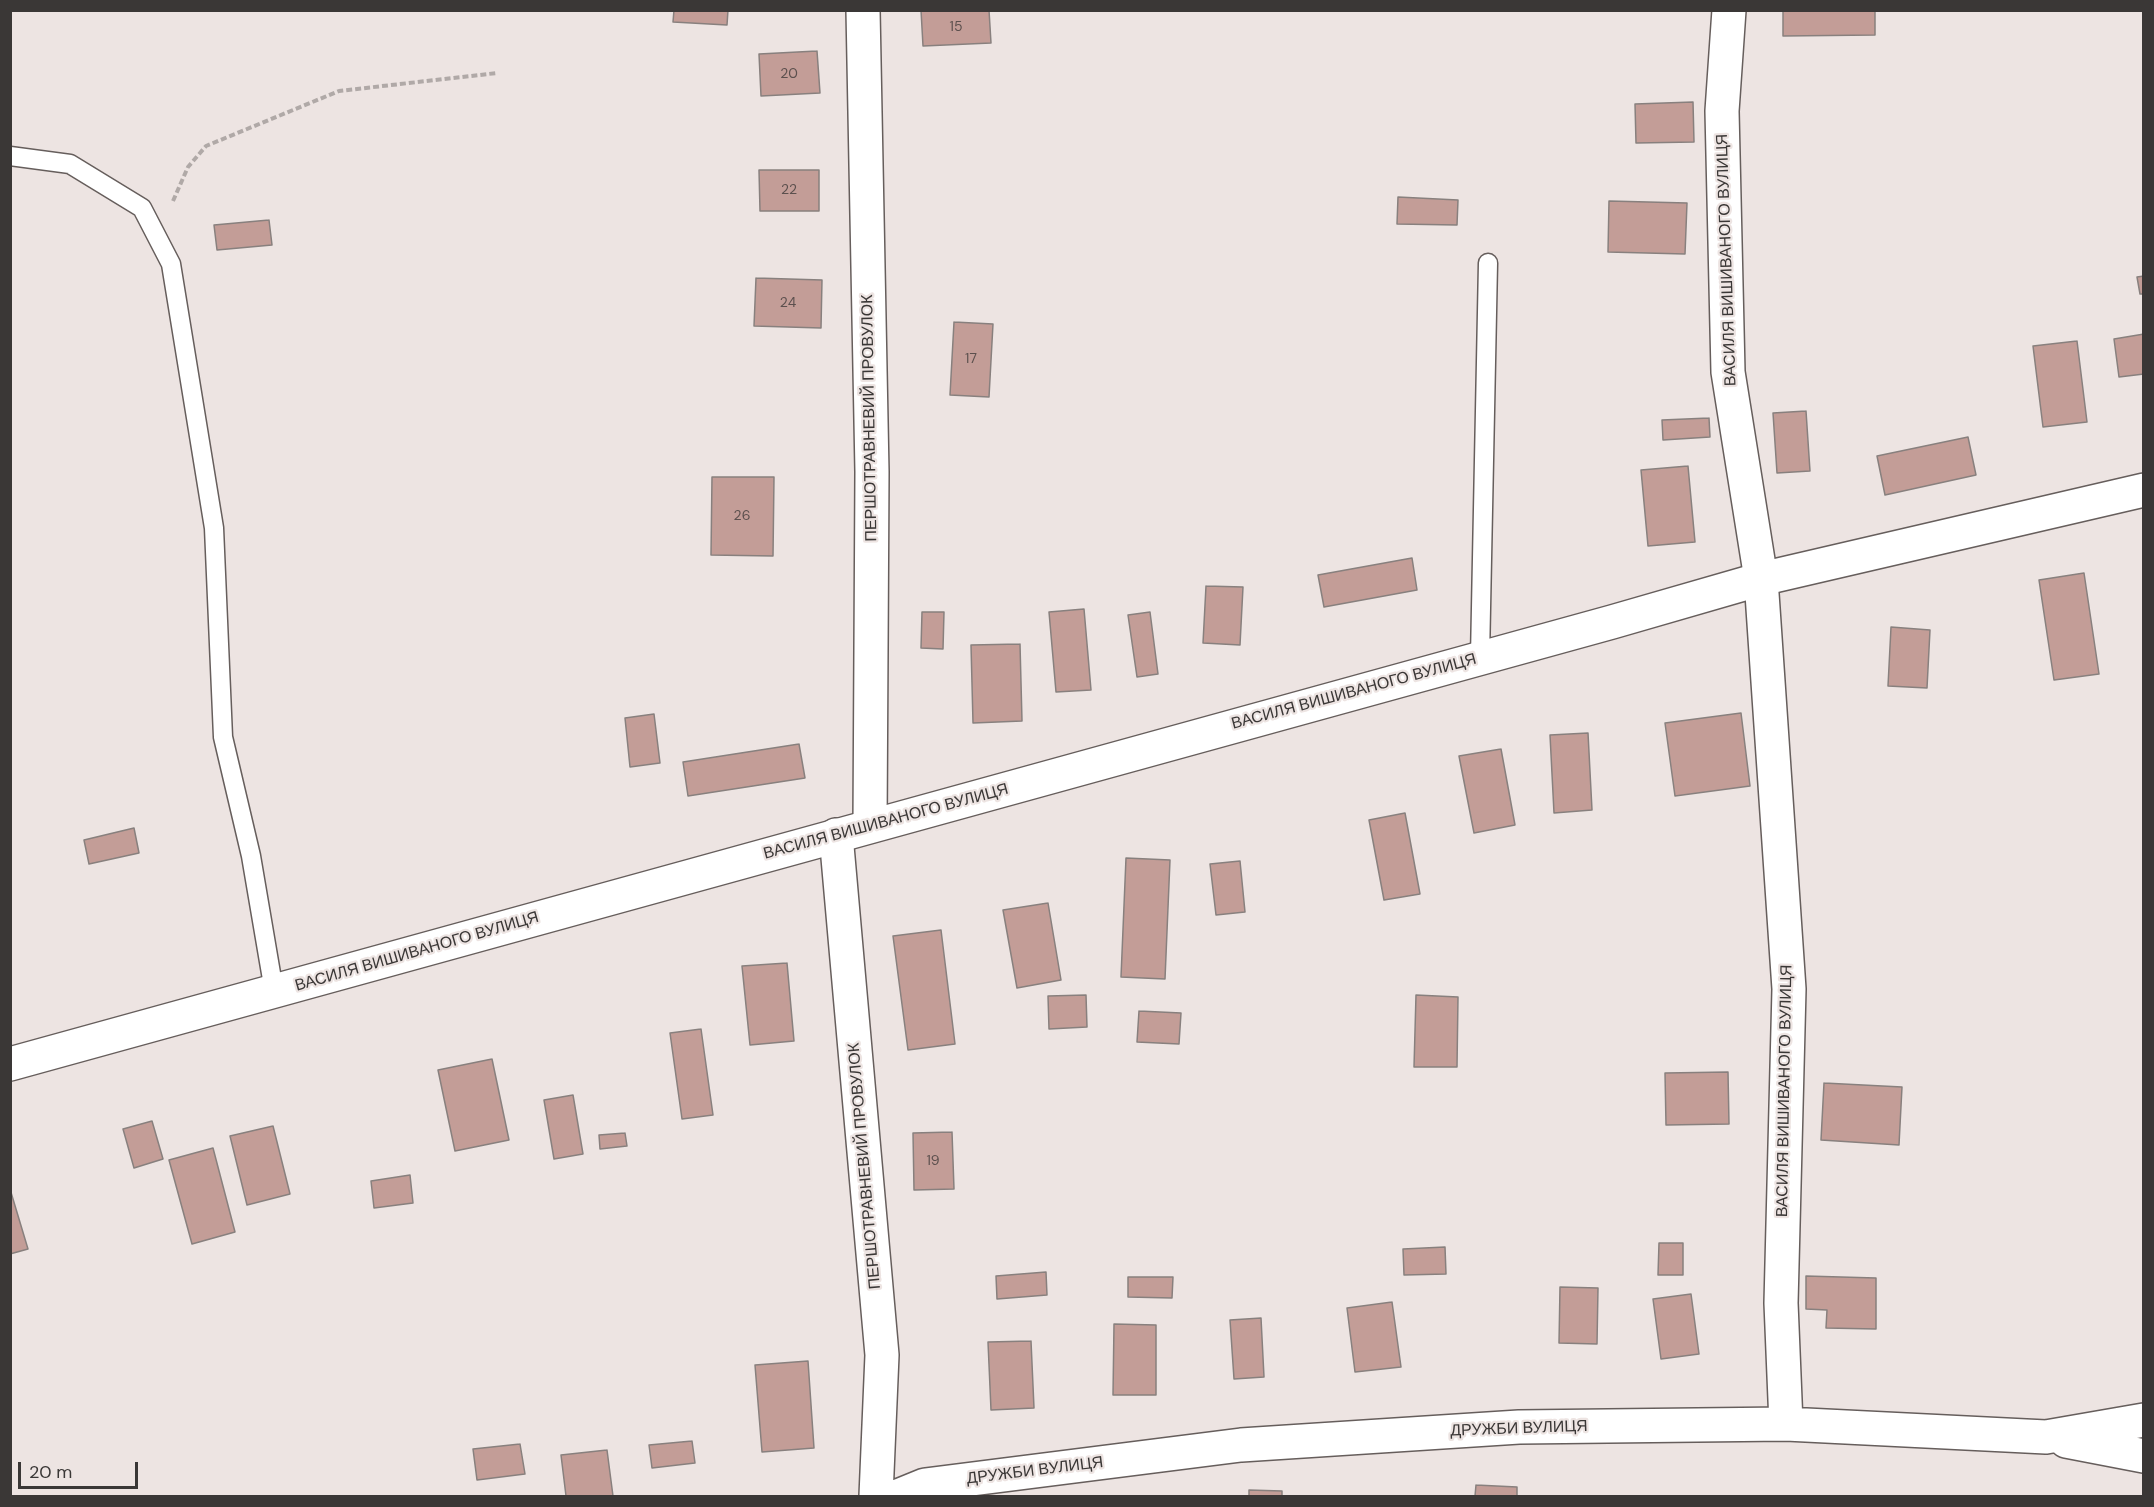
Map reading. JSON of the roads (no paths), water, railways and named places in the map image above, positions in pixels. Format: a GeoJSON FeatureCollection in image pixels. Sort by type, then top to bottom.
{"type":"FeatureCollection","features":[{"type":"Feature","properties":{"kind":"street","name":"ПЕРШОТРАВНЕВИЙ ПРОВУЛОК"},"geometry":{"type":"LineString","coordinates":[[863,10],[872,472],[870,826]]}},
{"type":"Feature","properties":{"kind":"street","name":"ВАСИЛЯ ВИШИВАНОГО ВУЛИЦЯ"},"geometry":{"type":"LineString","coordinates":[[1729,10],[1722,111],[1728,372],[1761,579],[1790,989],[1781,1303],[1786,1424]]}},
{"type":"Feature","properties":{"kind":"street","name":"ВАСИЛЯ ВИШИВАНОГО ВУЛИЦЯ"},"geometry":{"type":"LineString","coordinates":[[10,1064],[1761,579],[2144,490]]}},
{"type":"Feature","properties":{"kind":"street","name":"ПЕРШОТРАВНЕВИЙ ПРОВУЛОК"},"geometry":{"type":"LineString","coordinates":[[836,836],[882,1355],[876,1497]]}},
{"type":"Feature","properties":{"kind":"street","name":"ДРУЖБИ ВУЛИЦЯ"},"geometry":{"type":"LineString","coordinates":[[898,1497],[925,1485],[1241,1445],[1519,1427],[1786,1424],[2046,1437],[2144,1420]]}},
{"type":"Feature","properties":{"kind":"street"},"geometry":{"type":"LineString","coordinates":[[2046,1437],[2144,1456]]}},
{"type":"Feature","properties":{"kind":"lane"},"geometry":{"type":"LineString","coordinates":[[10,156],[70,164],[142,208],[171,264],[214,528],[223,737],[251,856],[274,991]]}},
{"type":"Feature","properties":{"kind":"lane"},"geometry":{"type":"LineString","coordinates":[[1480,657],[1488,263]]}}]}
